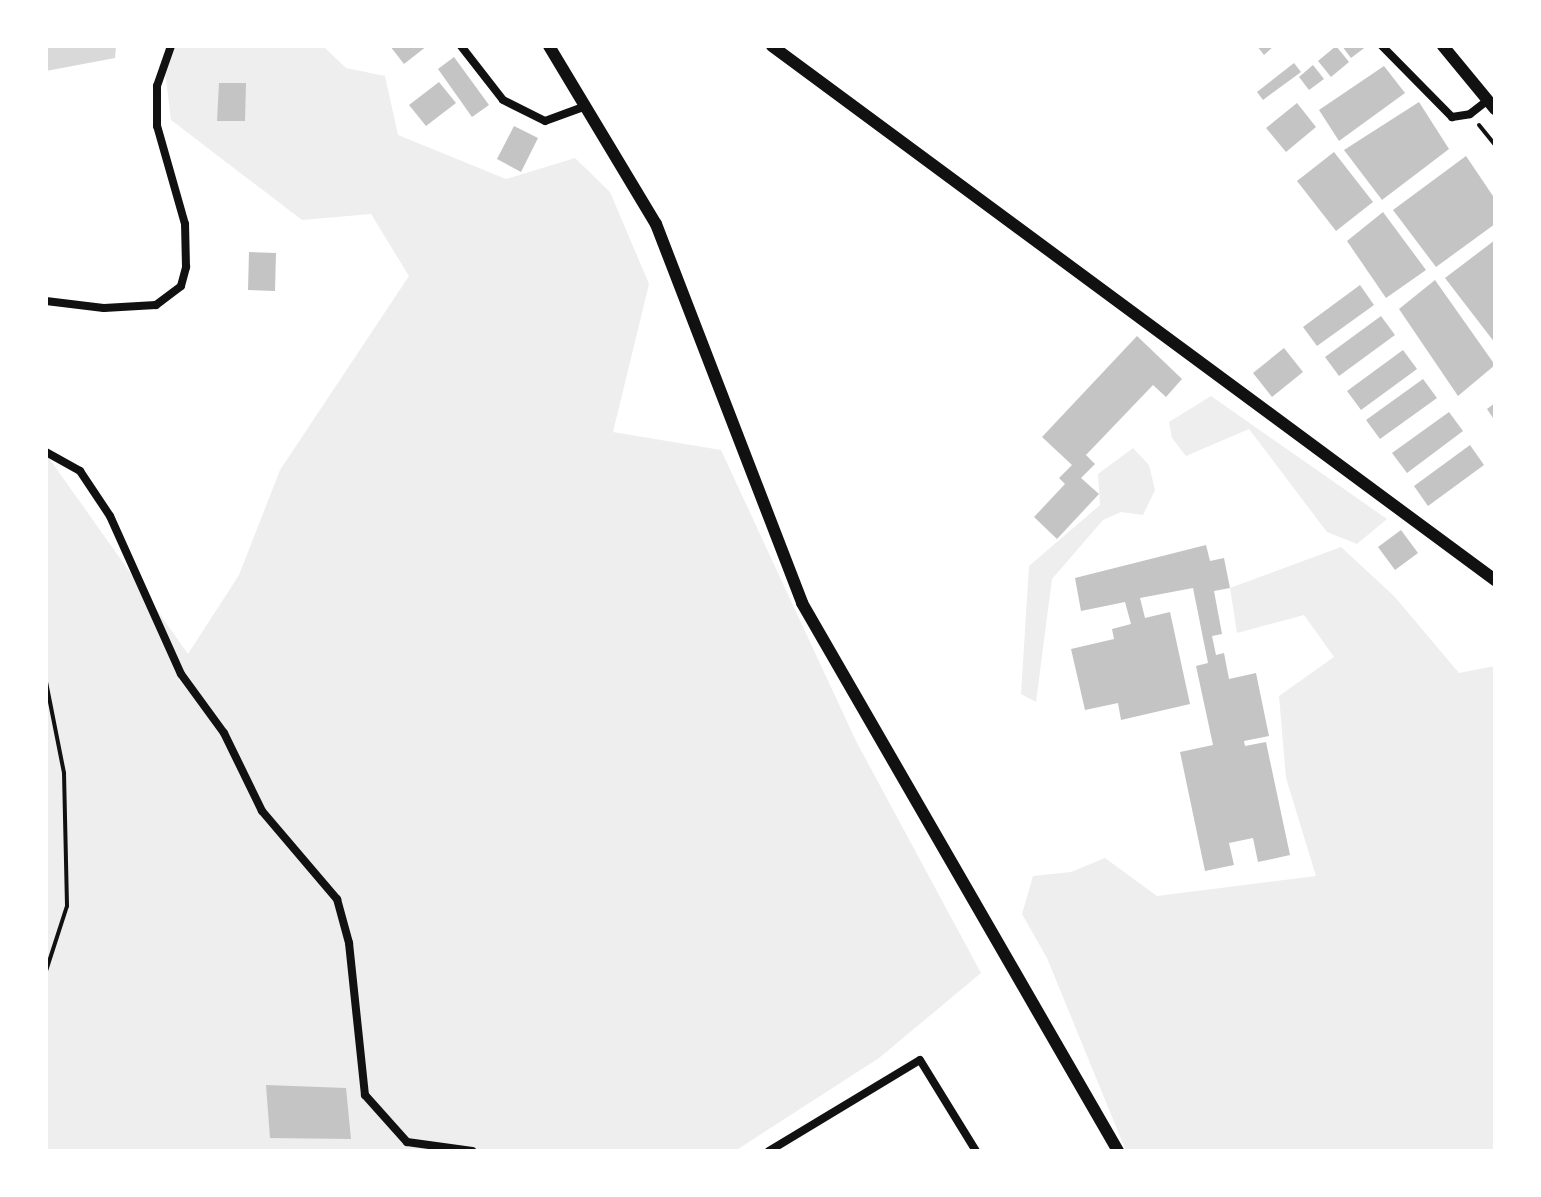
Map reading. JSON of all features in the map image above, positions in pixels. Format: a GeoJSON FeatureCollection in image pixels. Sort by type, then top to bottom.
{"type":"FeatureCollection","features":[{"type":"Feature","properties":{"kind":"street"},"geometry":{"type":"LineString","coordinates":[[46,301],[104,308],[156,305],[181,286],[186,267],[185,224],[157,126],[157,86],[171,46]]}},
{"type":"Feature","properties":{"kind":"street"},"geometry":{"type":"LineString","coordinates":[[461,46],[503,100],[545,121],[586,106]]}},
{"type":"Feature","properties":{"kind":"street"},"geometry":{"type":"LineString","coordinates":[[549,46],[656,224],[686,292],[802,603],[1118,1151]]}},
{"type":"Feature","properties":{"kind":"street"},"geometry":{"type":"LineString","coordinates":[[772,46],[1495,580]]}},
{"type":"Feature","properties":{"kind":"street"},"geometry":{"type":"LineString","coordinates":[[1382,46],[1452,117],[1470,114],[1491,104],[1443,46]]}},
{"type":"Feature","properties":{"kind":"street"},"geometry":{"type":"LineString","coordinates":[[46,452],[80,471],[110,516],[181,674],[224,733],[262,811],[337,899],[349,943],[365,1095],[407,1142],[472,1151]]}},
{"type":"Feature","properties":{"kind":"street"},"geometry":{"type":"LineString","coordinates":[[769,1151],[920,1060],[976,1151]]}},
{"type":"Feature","properties":{"kind":"path"},"geometry":{"type":"LineString","coordinates":[[46,682],[64,773],[67,906],[46,971]]}},
{"type":"Feature","properties":{"kind":"shaded area"},"geometry":{"type":"Polygon","coordinates":[[[46,46],[116,46],[115,58],[46,71],[46,46]]]}},
{"type":"Feature","properties":{"kind":"shaded area"},"geometry":{"type":"Polygon","coordinates":[[[169,46],[323,46],[346,68],[385,76],[398,135],[506,179],[575,158],[610,192],[649,284],[613,432],[721,450],[856,741],[981,973],[879,1058],[735,1151],[46,1151],[46,454],[188,654],[239,575],[280,470],[409,276],[371,214],[302,220],[171,120],[163,55],[169,46]]]}},
{"type":"Feature","properties":{"kind":"shaded area"},"geometry":{"type":"Polygon","coordinates":[[[1211,396],[1387,519],[1357,544],[1327,532],[1249,429],[1186,456],[1172,438],[1169,422],[1211,396]]]}},
{"type":"Feature","properties":{"kind":"shaded area"},"geometry":{"type":"Polygon","coordinates":[[[1133,448],[1149,465],[1155,490],[1143,515],[1121,512],[1103,520],[1052,579],[1036,702],[1021,694],[1029,566],[1100,505],[1098,474],[1133,448]]]}},
{"type":"Feature","properties":{"kind":"shaded area"},"geometry":{"type":"Polygon","coordinates":[[[1341,547],[1394,596],[1459,673],[1495,666],[1495,1151],[1126,1151],[1047,958],[1022,914],[1033,876],[1071,872],[1105,858],[1157,896],[1316,876],[1286,778],[1279,696],[1334,657],[1304,615],[1237,633],[1230,588],[1341,547]]]}},
{"type":"Feature","properties":{"kind":"building"},"geometry":{"type":"Polygon","coordinates":[[[390,46],[427,46],[404,64],[390,46]]]}},
{"type":"Feature","properties":{"kind":"building"},"geometry":{"type":"Polygon","coordinates":[[[1257,46],[1274,46],[1264,55],[1257,46]]]}},
{"type":"Feature","properties":{"kind":"building"},"geometry":{"type":"Polygon","coordinates":[[[1336,46],[1349,62],[1331,77],[1318,61],[1336,46]]]}},
{"type":"Feature","properties":{"kind":"building"},"geometry":{"type":"Polygon","coordinates":[[[1342,46],[1367,46],[1351,58],[1342,46]]]}},
{"type":"Feature","properties":{"kind":"building"},"geometry":{"type":"Polygon","coordinates":[[[454,57],[489,105],[472,117],[438,69],[454,57]]]}},
{"type":"Feature","properties":{"kind":"building"},"geometry":{"type":"Polygon","coordinates":[[[1294,63],[1301,72],[1263,100],[1257,92],[1294,63]]]}},
{"type":"Feature","properties":{"kind":"building"},"geometry":{"type":"Polygon","coordinates":[[[1313,65],[1324,79],[1309,90],[1299,77],[1313,65]]]}},
{"type":"Feature","properties":{"kind":"building"},"geometry":{"type":"Polygon","coordinates":[[[1384,66],[1405,93],[1339,141],[1319,110],[1384,66]]]}},
{"type":"Feature","properties":{"kind":"building"},"geometry":{"type":"Polygon","coordinates":[[[439,82],[456,103],[426,126],[409,105],[439,82]]]}},
{"type":"Feature","properties":{"kind":"building"},"geometry":{"type":"Polygon","coordinates":[[[219,83],[246,83],[245,121],[217,121],[219,83]]]}},
{"type":"Feature","properties":{"kind":"building"},"geometry":{"type":"Polygon","coordinates":[[[1419,102],[1449,149],[1382,200],[1344,150],[1419,102]]]}},
{"type":"Feature","properties":{"kind":"building"},"geometry":{"type":"Polygon","coordinates":[[[1297,103],[1316,127],[1286,152],[1266,128],[1297,103]]]}},
{"type":"Feature","properties":{"kind":"building"},"geometry":{"type":"Polygon","coordinates":[[[514,126],[538,138],[521,172],[497,159],[514,126]]]}},
{"type":"Feature","properties":{"kind":"building"},"geometry":{"type":"Polygon","coordinates":[[[1334,152],[1373,202],[1336,231],[1297,181],[1334,152]]]}},
{"type":"Feature","properties":{"kind":"building"},"geometry":{"type":"Polygon","coordinates":[[[1466,156],[1495,199],[1495,224],[1436,267],[1393,210],[1466,156]]]}},
{"type":"Feature","properties":{"kind":"building"},"geometry":{"type":"Polygon","coordinates":[[[1383,212],[1426,270],[1386,298],[1347,241],[1383,212]]]}},
{"type":"Feature","properties":{"kind":"building"},"geometry":{"type":"Polygon","coordinates":[[[1495,240],[1495,343],[1445,278],[1495,240]]]}},
{"type":"Feature","properties":{"kind":"building"},"geometry":{"type":"Polygon","coordinates":[[[249,252],[276,253],[275,291],[248,290],[249,252]]]}},
{"type":"Feature","properties":{"kind":"building"},"geometry":{"type":"Polygon","coordinates":[[[1435,280],[1495,365],[1458,396],[1399,309],[1435,280]]]}},
{"type":"Feature","properties":{"kind":"building"},"geometry":{"type":"Polygon","coordinates":[[[1360,285],[1374,305],[1317,346],[1303,327],[1360,285]]]}},
{"type":"Feature","properties":{"kind":"building"},"geometry":{"type":"Polygon","coordinates":[[[1381,316],[1395,335],[1339,376],[1325,357],[1381,316]]]}},
{"type":"Feature","properties":{"kind":"building"},"geometry":{"type":"Polygon","coordinates":[[[1137,336],[1182,379],[1166,397],[1153,385],[1086,455],[1095,464],[1081,478],[1099,494],[1057,539],[1034,517],[1065,484],[1059,478],[1072,465],[1042,437],[1137,336]]]}},
{"type":"Feature","properties":{"kind":"building"},"geometry":{"type":"Polygon","coordinates":[[[1284,348],[1303,372],[1272,397],[1253,373],[1284,348]]]}},
{"type":"Feature","properties":{"kind":"building"},"geometry":{"type":"Polygon","coordinates":[[[1403,350],[1417,369],[1361,410],[1347,391],[1403,350]]]}},
{"type":"Feature","properties":{"kind":"building"},"geometry":{"type":"Polygon","coordinates":[[[1423,379],[1437,398],[1380,439],[1366,420],[1423,379]]]}},
{"type":"Feature","properties":{"kind":"building"},"geometry":{"type":"Polygon","coordinates":[[[1495,403],[1495,421],[1487,409],[1495,403]]]}},
{"type":"Feature","properties":{"kind":"building"},"geometry":{"type":"Polygon","coordinates":[[[1449,412],[1463,431],[1407,473],[1392,453],[1449,412]]]}},
{"type":"Feature","properties":{"kind":"building"},"geometry":{"type":"Polygon","coordinates":[[[1470,445],[1484,465],[1428,506],[1414,486],[1470,445]]]}},
{"type":"Feature","properties":{"kind":"building"},"geometry":{"type":"Polygon","coordinates":[[[1401,530],[1418,553],[1395,570],[1378,547],[1401,530]]]}},
{"type":"Feature","properties":{"kind":"building"},"geometry":{"type":"Polygon","coordinates":[[[1206,545],[1210,561],[1224,558],[1230,588],[1214,591],[1222,634],[1212,636],[1216,655],[1224,653],[1229,679],[1256,673],[1269,736],[1244,741],[1245,746],[1266,742],[1290,855],[1258,862],[1253,838],[1229,843],[1234,865],[1205,871],[1180,752],[1213,745],[1196,666],[1208,663],[1193,588],[1140,598],[1145,618],[1170,612],[1190,704],[1121,720],[1118,703],[1085,710],[1071,649],[1114,639],[1112,629],[1131,624],[1125,602],[1081,611],[1075,578],[1206,545]]]}},
{"type":"Feature","properties":{"kind":"building"},"geometry":{"type":"Polygon","coordinates":[[[266,1085],[346,1088],[351,1139],[270,1138],[266,1085]]]}}]}
